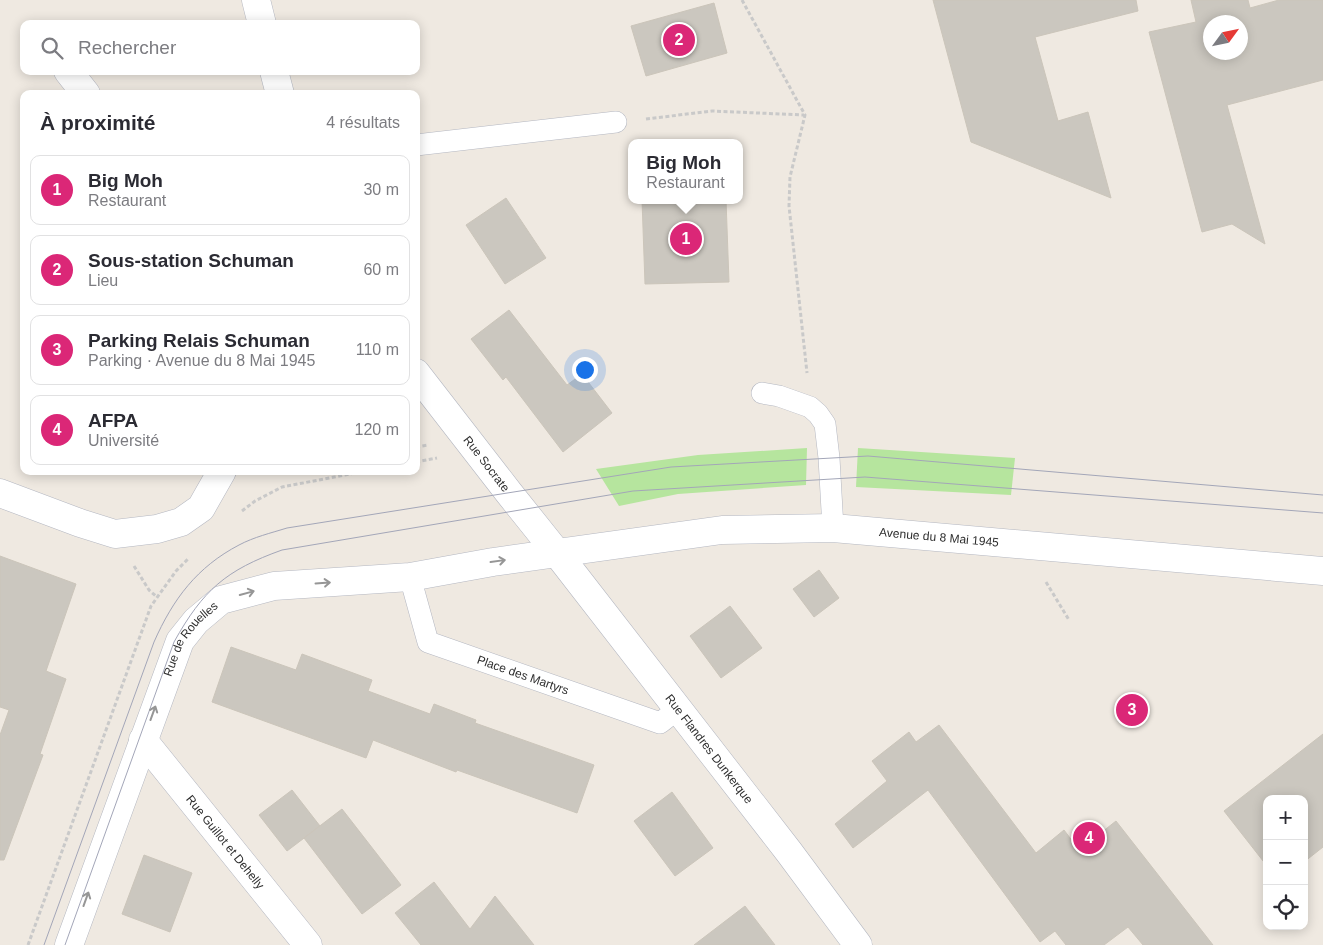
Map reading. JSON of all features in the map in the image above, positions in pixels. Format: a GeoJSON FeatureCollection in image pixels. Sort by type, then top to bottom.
{"type":"FeatureCollection","features":[{"type":"Feature","properties":{"kind":"street"},"geometry":{"type":"LineString","coordinates":[[256,0],[261,20]]}},
{"type":"Feature","properties":{"kind":"street"},"geometry":{"type":"LineString","coordinates":[[71,75],[83,90]]}},
{"type":"Feature","properties":{"kind":"street"},"geometry":{"type":"LineString","coordinates":[[275,75],[279,90]]}},
{"type":"Feature","properties":{"kind":"street","name":"Rue Socrate"},"geometry":{"type":"LineString","coordinates":[[420,377],[557,554]]}},
{"type":"Feature","properties":{"kind":"street"},"geometry":{"type":"LineString","coordinates":[[0,493],[115,534],[157,529],[181,522],[201,508],[220,475]]}},
{"type":"Feature","properties":{"kind":"street","name":"Avenue du 8 Mai 1945"},"geometry":{"type":"LineString","coordinates":[[557,554],[722,530],[833,528],[1323,571]]}},
{"type":"Feature","properties":{"kind":"street","name":"Rue de Rouelles"},"geometry":{"type":"LineString","coordinates":[[69,945],[180,641],[193,624],[221,600],[274,586],[410,576],[493,562],[557,554]]}},
{"type":"Feature","properties":{"kind":"street","name":"Rue Flandres Dunkerque"},"geometry":{"type":"LineString","coordinates":[[557,554],[858,945]]}},
{"type":"Feature","properties":{"kind":"street","name":"Rue Guillot et Dehelly"},"geometry":{"type":"LineString","coordinates":[[143,740],[308,945]]}},
{"type":"Feature","properties":{"kind":"lane"},"geometry":{"type":"LineString","coordinates":[[420,145],[616,122]]}},
{"type":"Feature","properties":{"kind":"lane"},"geometry":{"type":"LineString","coordinates":[[762,393],[779,396],[810,407],[818,414],[824,424],[829,458],[833,528]]}},
{"type":"Feature","properties":{"kind":"lane","name":"Place des Martyrs"},"geometry":{"type":"LineString","coordinates":[[410,576],[428,642],[660,723],[678,709]]}},
{"type":"Feature","properties":{"kind":"path"},"geometry":{"type":"LineString","coordinates":[[742,0],[805,115],[790,176],[789,206],[810,407]]}},
{"type":"Feature","properties":{"kind":"path"},"geometry":{"type":"LineString","coordinates":[[616,122],[712,111],[805,115]]}},
{"type":"Feature","properties":{"kind":"path"},"geometry":{"type":"LineString","coordinates":[[238,513],[255,501],[282,487],[345,475]]}},
{"type":"Feature","properties":{"kind":"path"},"geometry":{"type":"LineString","coordinates":[[28,945],[150,606],[176,571],[195,552]]}},
{"type":"Feature","properties":{"kind":"green space"},"geometry":{"type":"Polygon","coordinates":[[[807,448],[806,485],[678,494],[619,506],[596,469],[698,455],[807,448]]]}},
{"type":"Feature","properties":{"kind":"green space"},"geometry":{"type":"Polygon","coordinates":[[[858,448],[1015,458],[1011,495],[856,487],[858,448]]]}},
{"type":"Feature","properties":{"kind":"building"},"geometry":{"type":"Polygon","coordinates":[[[933,0],[1136,0],[1138,11],[1035,37],[1058,121],[1088,112],[1111,198],[971,142],[933,0]]]}},
{"type":"Feature","properties":{"kind":"building"},"geometry":{"type":"Polygon","coordinates":[[[1191,0],[1248,0],[1250,8],[1279,0],[1323,0],[1323,80],[1227,105],[1265,244],[1232,224],[1202,232],[1149,32],[1196,22],[1191,0]]]}},
{"type":"Feature","properties":{"kind":"building"},"geometry":{"type":"Polygon","coordinates":[[[714,3],[727,53],[646,76],[631,26],[714,3]]]}},
{"type":"Feature","properties":{"kind":"building"},"geometry":{"type":"Polygon","coordinates":[[[506,198],[546,258],[505,284],[466,225],[506,198]]]}},
{"type":"Feature","properties":{"kind":"building"},"geometry":{"type":"Polygon","coordinates":[[[642,204],[726,204],[729,282],[645,284],[642,204]]]}},
{"type":"Feature","properties":{"kind":"building"},"geometry":{"type":"Polygon","coordinates":[[[509,310],[567,385],[582,374],[612,413],[563,452],[506,377],[503,380],[471,339],[509,310]]]}},
{"type":"Feature","properties":{"kind":"building"},"geometry":{"type":"Polygon","coordinates":[[[0,556],[76,584],[46,671],[66,679],[40,754],[43,755],[4,860],[0,860],[0,735],[9,710],[0,707],[0,556]]]}},
{"type":"Feature","properties":{"kind":"building"},"geometry":{"type":"Polygon","coordinates":[[[819,570],[839,598],[814,617],[793,589],[819,570]]]}},
{"type":"Feature","properties":{"kind":"building"},"geometry":{"type":"Polygon","coordinates":[[[730,606],[762,648],[721,678],[690,636],[730,606]]]}},
{"type":"Feature","properties":{"kind":"building"},"geometry":{"type":"Polygon","coordinates":[[[231,647],[296,670],[302,654],[372,680],[368,691],[430,714],[434,704],[476,720],[475,723],[594,765],[577,813],[457,770],[456,772],[373,740],[366,758],[212,702],[231,647]]]}},
{"type":"Feature","properties":{"kind":"building"},"geometry":{"type":"Polygon","coordinates":[[[939,725],[1036,853],[1064,830],[1079,850],[1116,821],[1213,945],[1143,945],[1128,927],[1104,945],[1066,945],[1055,931],[1040,942],[928,790],[853,848],[835,824],[887,781],[872,761],[909,732],[916,742],[939,725]]]}},
{"type":"Feature","properties":{"kind":"building"},"geometry":{"type":"Polygon","coordinates":[[[1323,734],[1323,847],[1308,859],[1308,795],[1263,795],[1263,861],[1224,811],[1323,734]]]}},
{"type":"Feature","properties":{"kind":"building"},"geometry":{"type":"Polygon","coordinates":[[[292,790],[320,826],[287,851],[259,815],[292,790]]]}},
{"type":"Feature","properties":{"kind":"building"},"geometry":{"type":"Polygon","coordinates":[[[672,792],[713,848],[675,876],[634,821],[672,792]]]}},
{"type":"Feature","properties":{"kind":"building"},"geometry":{"type":"Polygon","coordinates":[[[342,809],[401,885],[362,914],[304,838],[342,809]]]}},
{"type":"Feature","properties":{"kind":"building"},"geometry":{"type":"Polygon","coordinates":[[[144,855],[192,873],[170,932],[122,914],[144,855]]]}},
{"type":"Feature","properties":{"kind":"building"},"geometry":{"type":"Polygon","coordinates":[[[434,882],[470,929],[495,896],[534,945],[421,945],[395,913],[434,882]]]}},
{"type":"Feature","properties":{"kind":"building"},"geometry":{"type":"Polygon","coordinates":[[[745,906],[775,945],[694,945],[745,906]]]}},
{"type":"Feature","properties":{"kind":"tram line"},"geometry":{"type":"LineString","coordinates":[[44,945],[161,626],[178,598],[199,574],[224,554],[257,537],[287,528],[671,467],[868,456],[1323,495]]}},
{"type":"Feature","properties":{"kind":"tram line"},"geometry":{"type":"LineString","coordinates":[[65,945],[174,642],[195,608],[218,584],[246,566],[282,550],[633,491],[865,477],[1323,513]]}},
{"type":"Feature","properties":{"kind":"place","name":"Sous-station Schuman"},"geometry":{"type":"Point","coordinates":[679,40]}},
{"type":"Feature","properties":{"kind":"place","name":"Big Moh"},"geometry":{"type":"Point","coordinates":[686,239]}},
{"type":"Feature","properties":{"kind":"place","name":"Parking Relais Schuman"},"geometry":{"type":"Point","coordinates":[1132,710]}},
{"type":"Feature","properties":{"kind":"place","name":"AFPA"},"geometry":{"type":"Point","coordinates":[1089,838]}}]}
